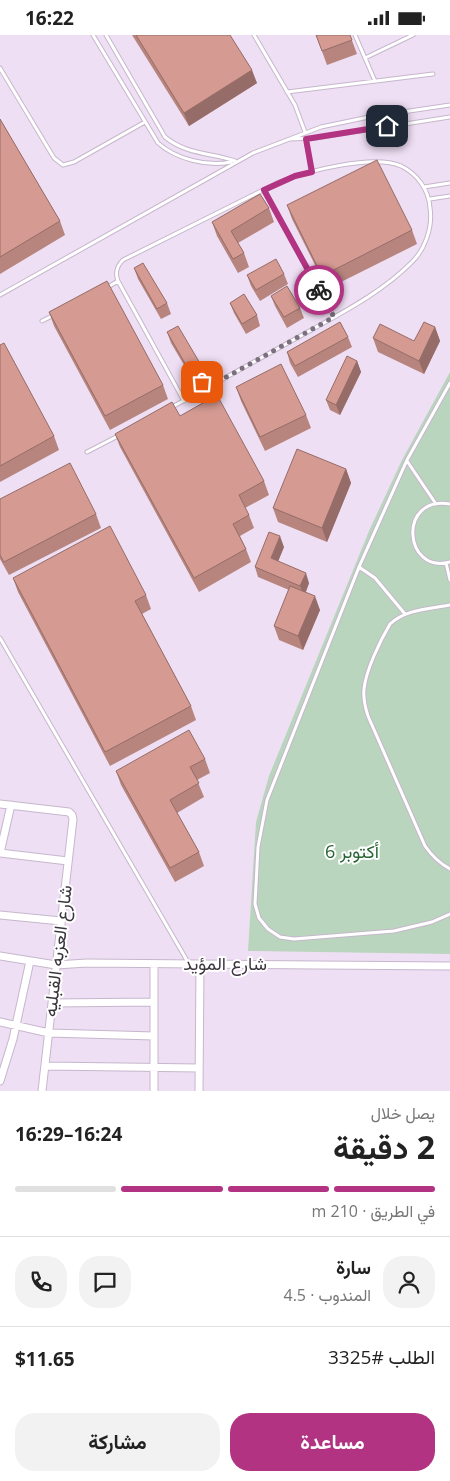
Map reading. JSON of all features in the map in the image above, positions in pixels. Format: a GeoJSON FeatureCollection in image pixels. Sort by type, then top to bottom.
{"type":"FeatureCollection","features":[{"type":"Feature","properties":{"kind":"street"},"geometry":{"type":"LineString","coordinates":[[0,804],[11,805],[0,853],[68,861]]}},
{"type":"Feature","properties":{"kind":"street","name":"شارع العزبه القبليه"},"geometry":{"type":"LineString","coordinates":[[11,805],[69,812],[73,819],[42,1091]]}},
{"type":"Feature","properties":{"kind":"street"},"geometry":{"type":"LineString","coordinates":[[0,915],[61,921]]}},
{"type":"Feature","properties":{"kind":"street","name":"شارع المؤيد"},"geometry":{"type":"LineString","coordinates":[[0,956],[56,965],[87,963],[450,966]]}},
{"type":"Feature","properties":{"kind":"street"},"geometry":{"type":"LineString","coordinates":[[0,1081],[16,1025],[30,961]]}},
{"type":"Feature","properties":{"kind":"street"},"geometry":{"type":"LineString","coordinates":[[154,964],[154,1091]]}},
{"type":"Feature","properties":{"kind":"street"},"geometry":{"type":"LineString","coordinates":[[199,1091],[200,964]]}},
{"type":"Feature","properties":{"kind":"street"},"geometry":{"type":"LineString","coordinates":[[52,1003],[154,1003]]}},
{"type":"Feature","properties":{"kind":"street"},"geometry":{"type":"LineString","coordinates":[[0,1022],[49,1033],[154,1036]]}},
{"type":"Feature","properties":{"kind":"street"},"geometry":{"type":"LineString","coordinates":[[45,1066],[154,1069],[199,1068]]}},
{"type":"Feature","properties":{"kind":"lane"},"geometry":{"type":"LineString","coordinates":[[93,35],[158,143],[168,152],[181,157],[211,163],[224,164],[236,161]]}},
{"type":"Feature","properties":{"kind":"lane"},"geometry":{"type":"LineString","coordinates":[[106,35],[165,137],[174,145],[185,149],[236,161]]}},
{"type":"Feature","properties":{"kind":"lane"},"geometry":{"type":"LineString","coordinates":[[254,35],[295,105],[305,132]]}},
{"type":"Feature","properties":{"kind":"lane"},"geometry":{"type":"LineString","coordinates":[[355,35],[375,81]]}},
{"type":"Feature","properties":{"kind":"lane"},"geometry":{"type":"LineString","coordinates":[[365,58],[413,35]]}},
{"type":"Feature","properties":{"kind":"lane"},"geometry":{"type":"LineString","coordinates":[[0,68],[54,158],[63,165],[69,165],[145,122]]}},
{"type":"Feature","properties":{"kind":"lane"},"geometry":{"type":"LineString","coordinates":[[287,92],[433,74]]}},
{"type":"Feature","properties":{"kind":"lane"},"geometry":{"type":"LineString","coordinates":[[0,295],[236,161],[271,145],[321,127],[369,117],[450,105]]}},
{"type":"Feature","properties":{"kind":"lane"},"geometry":{"type":"LineString","coordinates":[[290,139],[306,139],[450,117]]}},
{"type":"Feature","properties":{"kind":"lane"},"geometry":{"type":"LineString","coordinates":[[306,139],[312,172]]}},
{"type":"Feature","properties":{"kind":"lane"},"geometry":{"type":"LineString","coordinates":[[184,401],[118,281],[116,270],[123,261],[295,176],[352,164],[385,163],[401,166],[414,175],[424,187],[430,199],[431,217],[424,245],[410,264],[361,301],[214,384]]}},
{"type":"Feature","properties":{"kind":"lane"},"geometry":{"type":"LineString","coordinates":[[424,187],[450,183]]}},
{"type":"Feature","properties":{"kind":"lane"},"geometry":{"type":"LineString","coordinates":[[264,190],[334,317]]}},
{"type":"Feature","properties":{"kind":"lane"},"geometry":{"type":"LineString","coordinates":[[430,199],[450,196]]}},
{"type":"Feature","properties":{"kind":"lane"},"geometry":{"type":"LineString","coordinates":[[102,290],[118,281]]}},
{"type":"Feature","properties":{"kind":"lane"},"geometry":{"type":"LineString","coordinates":[[42,321],[59,312]]}},
{"type":"Feature","properties":{"kind":"lane"},"geometry":{"type":"LineString","coordinates":[[200,392],[199,389],[202,382],[208,381],[214,384]]}},
{"type":"Feature","properties":{"kind":"lane"},"geometry":{"type":"LineString","coordinates":[[450,383],[407,460],[359,567],[266,800],[258,847],[255,904],[260,918],[268,929],[280,937],[294,939],[394,931],[432,922],[450,914]]}},
{"type":"Feature","properties":{"kind":"lane"},"geometry":{"type":"LineString","coordinates":[[200,392],[206,396],[212,394],[215,388],[214,384]]}},
{"type":"Feature","properties":{"kind":"lane"},"geometry":{"type":"LineString","coordinates":[[166,410],[200,392]]}},
{"type":"Feature","properties":{"kind":"lane"},"geometry":{"type":"LineString","coordinates":[[87,452],[122,433]]}},
{"type":"Feature","properties":{"kind":"lane"},"geometry":{"type":"LineString","coordinates":[[407,460],[436,503]]}},
{"type":"Feature","properties":{"kind":"lane"},"geometry":{"type":"LineString","coordinates":[[450,504],[436,503],[420,512],[412,529],[415,547],[428,560],[436,563],[448,563],[450,579]]}},
{"type":"Feature","properties":{"kind":"lane"},"geometry":{"type":"LineString","coordinates":[[359,567],[375,578],[405,613]]}},
{"type":"Feature","properties":{"kind":"lane"},"geometry":{"type":"LineString","coordinates":[[450,605],[405,613],[390,624],[367,676],[364,689],[364,703],[425,846],[440,864],[450,869]]}},
{"type":"Feature","properties":{"kind":"lane"},"geometry":{"type":"LineString","coordinates":[[0,638],[189,964]]}},
{"type":"Feature","properties":{"kind":"green space","name":"6 أكتوبر"},"geometry":{"type":"Polygon","coordinates":[[[450,372],[450,954],[248,951],[256,822],[269,776],[369,531],[402,460],[450,372]]]}},
{"type":"Feature","properties":{"kind":"building"},"geometry":{"type":"Polygon","coordinates":[[[136,35],[230,35],[252,70],[184,113],[136,35]]]}},
{"type":"Feature","properties":{"kind":"building"},"geometry":{"type":"Polygon","coordinates":[[[316,35],[350,35],[352,40],[322,51],[316,35]]]}},
{"type":"Feature","properties":{"kind":"building"},"geometry":{"type":"Polygon","coordinates":[[[0,119],[60,221],[0,257],[0,119]]]}},
{"type":"Feature","properties":{"kind":"building"},"geometry":{"type":"Polygon","coordinates":[[[377,160],[412,230],[322,276],[287,205],[377,160]]]}},
{"type":"Feature","properties":{"kind":"building"},"geometry":{"type":"Polygon","coordinates":[[[260,194],[269,208],[231,231],[244,253],[233,259],[212,222],[260,194]]]}},
{"type":"Feature","properties":{"kind":"building"},"geometry":{"type":"Polygon","coordinates":[[[276,259],[284,274],[256,290],[247,275],[276,259]]]}},
{"type":"Feature","properties":{"kind":"building"},"geometry":{"type":"Polygon","coordinates":[[[143,263],[167,303],[157,309],[134,268],[143,263]]]}},
{"type":"Feature","properties":{"kind":"building"},"geometry":{"type":"Polygon","coordinates":[[[107,281],[163,385],[105,416],[49,312],[107,281]]]}},
{"type":"Feature","properties":{"kind":"building"},"geometry":{"type":"Polygon","coordinates":[[[287,286],[300,308],[284,317],[271,296],[287,286]]]}},
{"type":"Feature","properties":{"kind":"building"},"geometry":{"type":"Polygon","coordinates":[[[244,294],[257,315],[242,324],[230,303],[244,294]]]}},
{"type":"Feature","properties":{"kind":"building"},"geometry":{"type":"Polygon","coordinates":[[[340,322],[348,337],[295,366],[287,352],[340,322]]]}},
{"type":"Feature","properties":{"kind":"building"},"geometry":{"type":"Polygon","coordinates":[[[424,322],[435,327],[419,361],[373,338],[380,324],[414,341],[424,322]]]}},
{"type":"Feature","properties":{"kind":"building"},"geometry":{"type":"Polygon","coordinates":[[[178,326],[201,365],[190,372],[167,332],[178,326]]]}},
{"type":"Feature","properties":{"kind":"building"},"geometry":{"type":"Polygon","coordinates":[[[4,343],[54,436],[0,466],[0,345],[4,343]]]}},
{"type":"Feature","properties":{"kind":"building"},"geometry":{"type":"Polygon","coordinates":[[[347,356],[357,361],[336,405],[326,400],[347,356]]]}},
{"type":"Feature","properties":{"kind":"building"},"geometry":{"type":"Polygon","coordinates":[[[281,364],[306,415],[260,437],[236,387],[281,364]]]}},
{"type":"Feature","properties":{"kind":"building"},"geometry":{"type":"Polygon","coordinates":[[[217,395],[264,481],[239,495],[249,515],[233,524],[246,549],[194,578],[115,434],[172,402],[180,416],[217,395]]]}},
{"type":"Feature","properties":{"kind":"building"},"geometry":{"type":"Polygon","coordinates":[[[297,449],[346,469],[322,528],[273,508],[297,449]]]}},
{"type":"Feature","properties":{"kind":"building"},"geometry":{"type":"Polygon","coordinates":[[[70,463],[96,514],[4,562],[0,555],[0,499],[70,463]]]}},
{"type":"Feature","properties":{"kind":"building"},"geometry":{"type":"Polygon","coordinates":[[[110,526],[146,595],[135,601],[191,706],[105,752],[13,578],[110,526]]]}},
{"type":"Feature","properties":{"kind":"building"},"geometry":{"type":"Polygon","coordinates":[[[269,532],[280,536],[271,558],[306,573],[300,586],[255,567],[269,532]]]}},
{"type":"Feature","properties":{"kind":"building"},"geometry":{"type":"Polygon","coordinates":[[[290,586],[315,596],[298,636],[274,626],[290,586]]]}},
{"type":"Feature","properties":{"kind":"building"},"geometry":{"type":"Polygon","coordinates":[[[189,730],[205,759],[190,767],[199,783],[170,800],[199,852],[170,868],[116,771],[189,730]]]}},
{"type":"Feature","properties":{"kind":"way so far"},"geometry":{"type":"LineString","coordinates":[[202,382],[208,381],[214,384],[334,317],[319,290]]}},
{"type":"Feature","properties":{"kind":"route"},"geometry":{"type":"LineString","coordinates":[[319,290],[264,190],[279,182],[312,172],[306,139],[387,126]]}}]}
